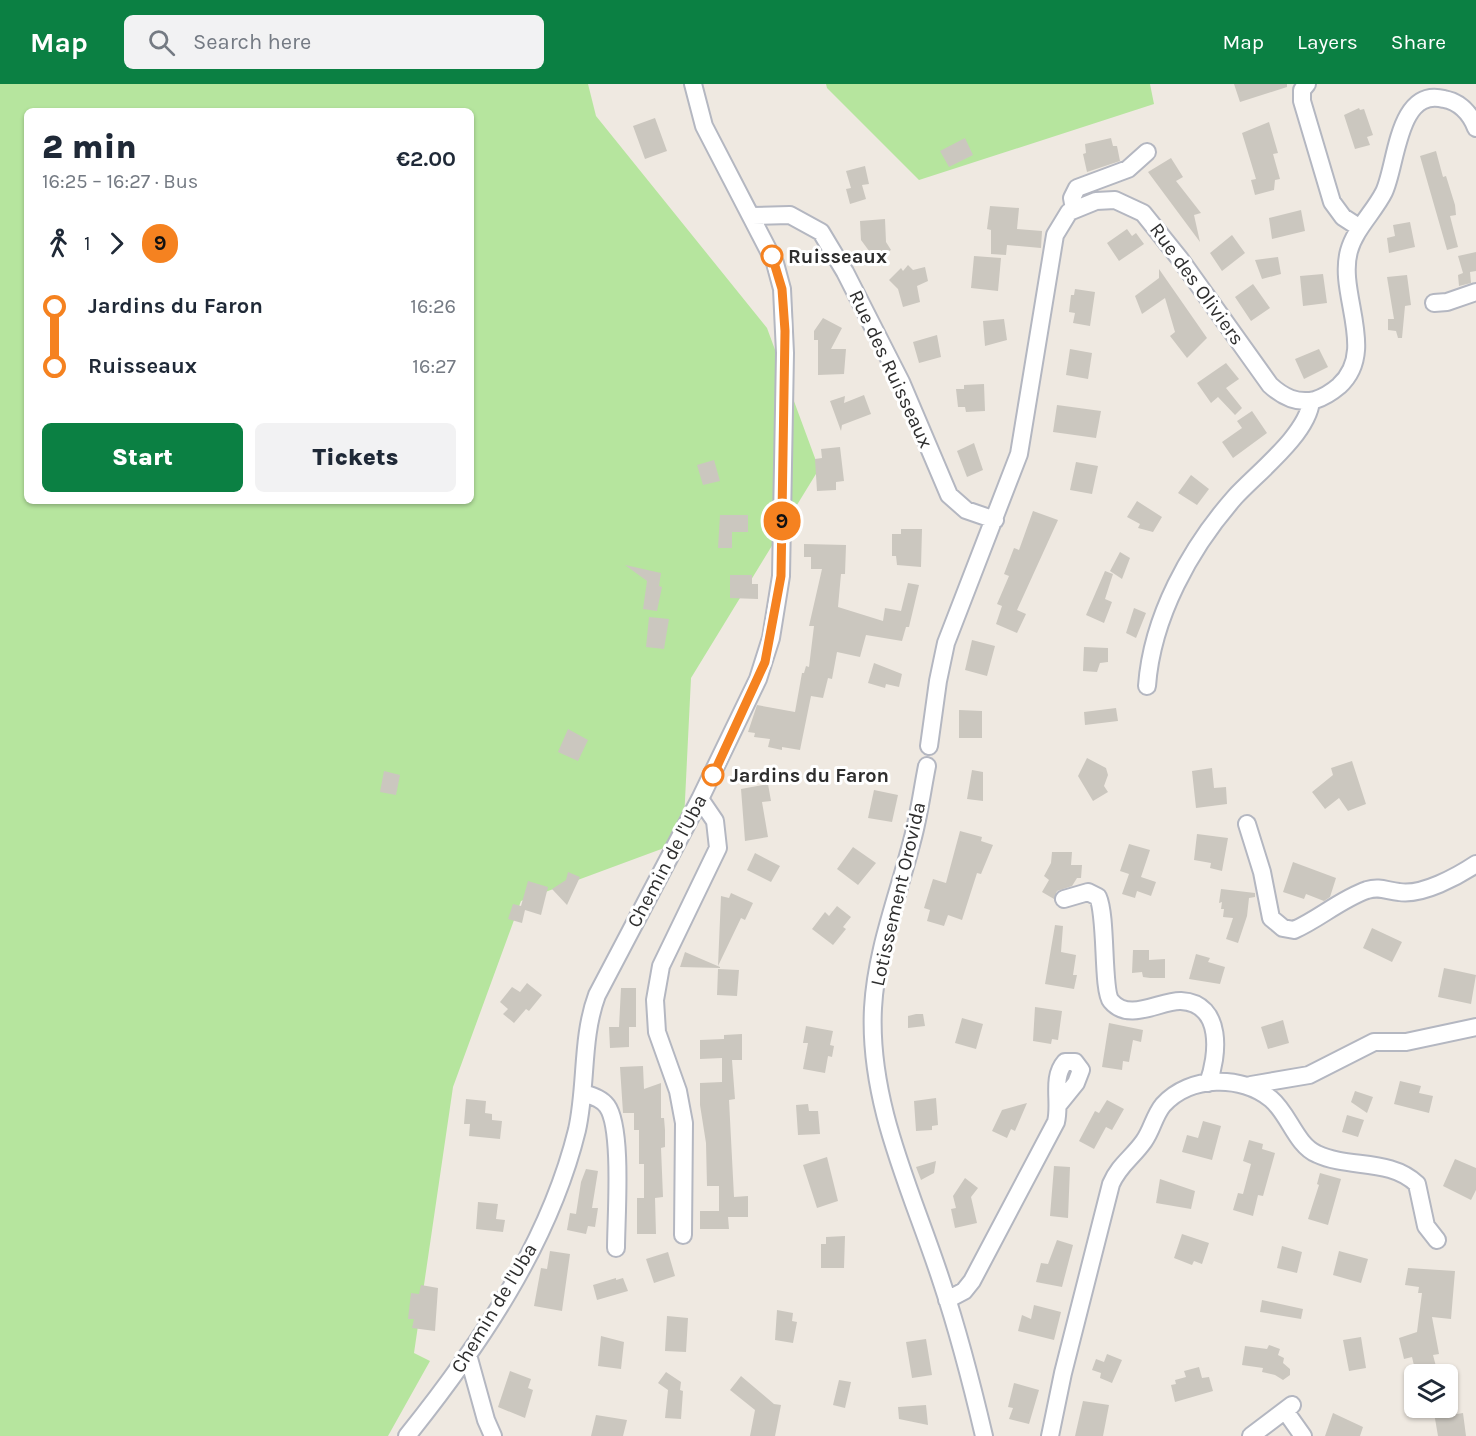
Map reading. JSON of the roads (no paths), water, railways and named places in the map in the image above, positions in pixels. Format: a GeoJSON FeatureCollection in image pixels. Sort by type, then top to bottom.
{"type":"FeatureCollection","features":[{"type":"Feature","properties":{"kind":"street","name":"Chemin de l'Uba"},"geometry":{"type":"LineString","coordinates":[[407,1436],[468,1355],[514,1281],[540,1229],[570,1154],[583,1093],[588,1025],[597,995],[700,799],[765,662],[781,576],[785,353],[783,299],[775,263],[704,126],[693,84]]}},
{"type":"Feature","properties":{"kind":"street"},"geometry":{"type":"LineString","coordinates":[[1307,84],[1302,90],[1302,101],[1332,202],[1343,216],[1360,228]]}},
{"type":"Feature","properties":{"kind":"street"},"geometry":{"type":"LineString","coordinates":[[1147,686],[1153,647],[1163,618],[1187,565],[1229,505],[1299,428],[1311,401],[1328,394],[1343,382],[1356,361],[1347,268],[1349,251],[1360,228],[1384,191],[1392,170],[1401,128],[1416,106],[1434,98],[1450,100],[1465,110],[1476,128]]}},
{"type":"Feature","properties":{"kind":"street"},"geometry":{"type":"LineString","coordinates":[[929,746],[946,643],[995,520],[1019,454],[1025,430],[1055,235],[1063,219],[1074,209],[1072,198],[1077,188],[1128,169],[1148,152]]}},
{"type":"Feature","properties":{"kind":"street","name":"Rue des Oliviers"},"geometry":{"type":"LineString","coordinates":[[1074,209],[1096,201],[1115,200],[1143,213],[1180,259],[1270,385],[1286,397],[1311,401]]}},
{"type":"Feature","properties":{"kind":"street","name":"Rue des Ruisseaux"},"geometry":{"type":"LineString","coordinates":[[752,216],[790,215],[821,232],[845,272],[901,382],[949,495],[966,510],[995,520]]}},
{"type":"Feature","properties":{"kind":"street"},"geometry":{"type":"LineString","coordinates":[[1434,303],[1447,302],[1476,292]]}},
{"type":"Feature","properties":{"kind":"street","name":"Lotissement Orovida"},"geometry":{"type":"LineString","coordinates":[[927,765],[913,840],[879,966],[873,1033],[883,1111],[963,1350],[984,1436]]}},
{"type":"Feature","properties":{"kind":"street"},"geometry":{"type":"LineString","coordinates":[[683,1235],[683,1114],[660,1044],[655,1021],[655,1000],[661,966],[718,848],[715,821],[700,799]]}},
{"type":"Feature","properties":{"kind":"street"},"geometry":{"type":"LineString","coordinates":[[1247,824],[1262,873],[1271,918],[1283,928],[1294,930],[1366,890],[1383,887],[1400,893],[1426,888],[1457,877],[1476,864]]}},
{"type":"Feature","properties":{"kind":"street"},"geometry":{"type":"LineString","coordinates":[[1064,899],[1088,892],[1098,897],[1107,957],[1106,989],[1115,1005],[1126,1009],[1146,1009],[1183,1001],[1196,1005],[1206,1015],[1217,1041],[1208,1083]]}},
{"type":"Feature","properties":{"kind":"street"},"geometry":{"type":"LineString","coordinates":[[1050,1436],[1063,1373],[1115,1174],[1145,1140],[1164,1104],[1182,1091],[1208,1083],[1231,1082],[1251,1085],[1309,1075],[1374,1042],[1411,1041],[1476,1027]]}},
{"type":"Feature","properties":{"kind":"street"},"geometry":{"type":"LineString","coordinates":[[1251,1085],[1285,1112],[1312,1152],[1329,1158],[1393,1170],[1411,1178],[1420,1191],[1428,1231],[1437,1240]]}},
{"type":"Feature","properties":{"kind":"street"},"geometry":{"type":"LineString","coordinates":[[583,1093],[604,1102],[613,1120],[617,1167],[616,1248]]}},
{"type":"Feature","properties":{"kind":"street"},"geometry":{"type":"LineString","coordinates":[[947,1300],[964,1291],[972,1281],[1052,1129],[1059,1104]]}},
{"type":"Feature","properties":{"kind":"street"},"geometry":{"type":"LineString","coordinates":[[468,1355],[486,1420],[493,1436]]}},
{"type":"Feature","properties":{"kind":"street"},"geometry":{"type":"LineString","coordinates":[[1251,1436],[1289,1408],[1303,1436]]}},
{"type":"Feature","properties":{"kind":"place","name":"Ruisseaux"},"geometry":{"type":"Point","coordinates":[772,256]}},
{"type":"Feature","properties":{"kind":"place","name":"Jardins du Faron"},"geometry":{"type":"Point","coordinates":[713,775]}}]}
